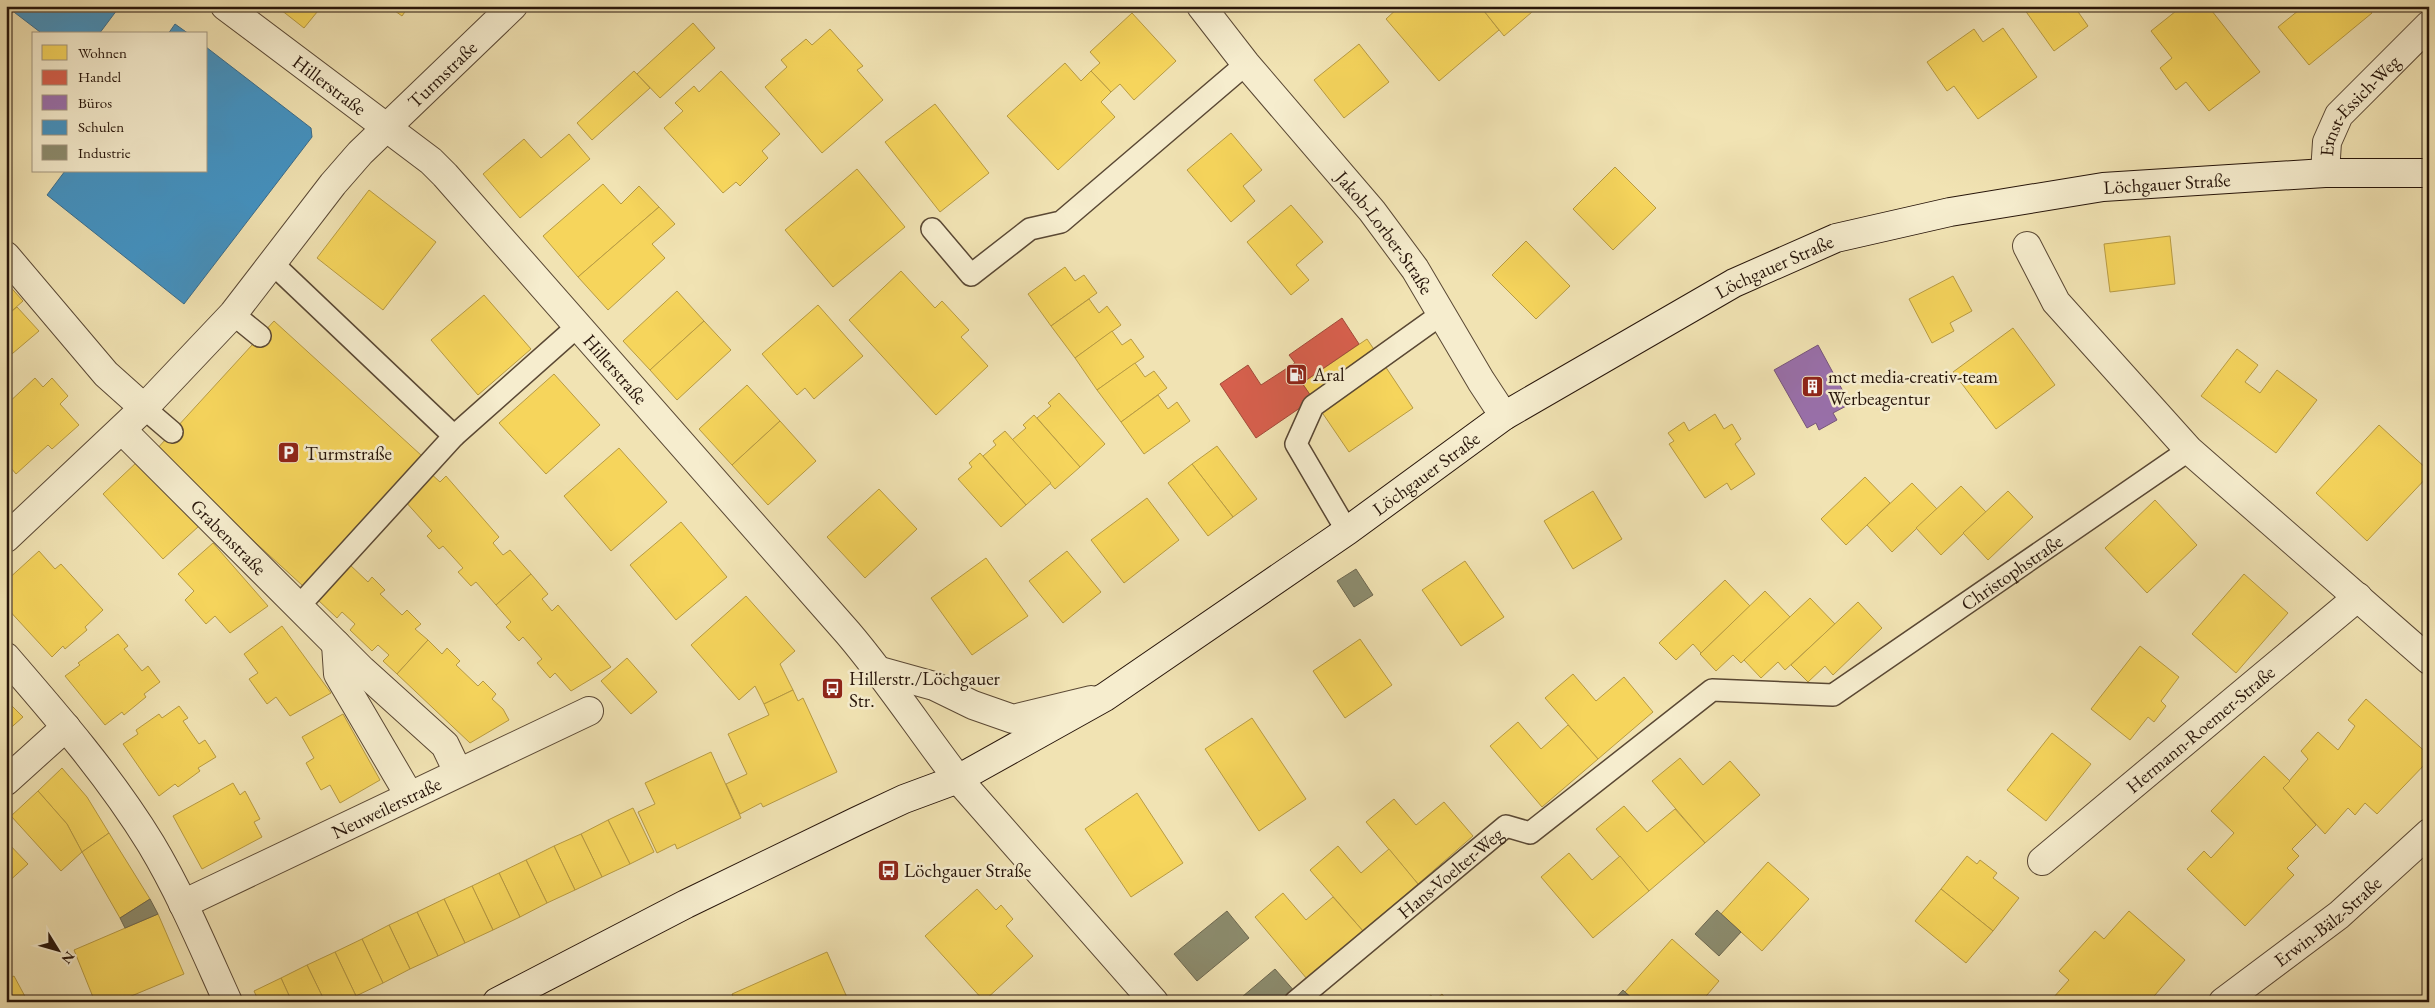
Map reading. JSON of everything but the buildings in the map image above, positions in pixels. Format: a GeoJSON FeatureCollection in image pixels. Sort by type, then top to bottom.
{"type":"FeatureCollection","features":[{"type":"Feature","properties":{"kind":"street","name":"Hillerstraße"},"geometry":{"type":"LineString","coordinates":[[225,6],[431,161],[445,175],[579,325],[880,671],[958,779],[1154,1002]]}},
{"type":"Feature","properties":{"kind":"street","name":"Turmstraße"},"geometry":{"type":"LineString","coordinates":[[6,538],[144,408],[233,314],[333,184],[386,127],[513,6]]}},
{"type":"Feature","properties":{"kind":"street","name":"Jakob-Lorber-Straße"},"geometry":{"type":"LineString","coordinates":[[1209,9],[1246,64],[1360,196],[1415,269],[1443,313],[1480,381],[1504,416]]}},
{"type":"Feature","properties":{"kind":"street","name":"Ernst-Essich-Weg"},"geometry":{"type":"LineString","coordinates":[[2325,172],[2327,142],[2339,115],[2429,25]]}},
{"type":"Feature","properties":{"kind":"street","name":"Löchgauer Straße"},"geometry":{"type":"LineString","coordinates":[[497,1002],[686,904],[822,838],[904,799],[958,779],[1105,697],[1347,531],[1504,416],[1734,283],[1836,238],[1950,212],[2103,187],[2325,172],[2429,173]]}},
{"type":"Feature","properties":{"kind":"street"},"geometry":{"type":"LineString","coordinates":[[2027,246],[2056,302],[2189,450],[2429,660]]}},
{"type":"Feature","properties":{"kind":"street"},"geometry":{"type":"LineString","coordinates":[[6,256],[106,374],[144,408]]}},
{"type":"Feature","properties":{"kind":"street","name":"Grabenstraße"},"geometry":{"type":"LineString","coordinates":[[122,430],[362,670],[445,745],[458,772]]}},
{"type":"Feature","properties":{"kind":"street","name":"Hermann-Roemer-Straße"},"geometry":{"type":"LineString","coordinates":[[2042,861],[2358,597]]}},
{"type":"Feature","properties":{"kind":"street"},"geometry":{"type":"LineString","coordinates":[[336,644],[338,674],[409,795]]}},
{"type":"Feature","properties":{"kind":"street"},"geometry":{"type":"LineString","coordinates":[[6,657],[110,782],[151,845],[183,904],[228,1002]]}},
{"type":"Feature","properties":{"kind":"street"},"geometry":{"type":"LineString","coordinates":[[880,671],[934,686],[973,705],[1013,719],[1105,697]]}},
{"type":"Feature","properties":{"kind":"street","name":"Neuweilerstraße"},"geometry":{"type":"LineString","coordinates":[[183,904],[409,795],[589,712]]}},
{"type":"Feature","properties":{"kind":"street"},"geometry":{"type":"LineString","coordinates":[[6,781],[66,728]]}},
{"type":"Feature","properties":{"kind":"street","name":"Erwin-Bälz-Straße"},"geometry":{"type":"LineString","coordinates":[[2222,1002],[2338,915],[2429,833]]}},
{"type":"Feature","properties":{"kind":"lane"},"geometry":{"type":"LineString","coordinates":[[932,229],[971,276],[1030,229],[1061,222],[1246,64]]}},
{"type":"Feature","properties":{"kind":"lane"},"geometry":{"type":"LineString","coordinates":[[272,264],[454,436]]}},
{"type":"Feature","properties":{"kind":"lane"},"geometry":{"type":"LineString","coordinates":[[1347,531],[1296,444],[1312,406],[1443,313]]}},
{"type":"Feature","properties":{"kind":"lane"},"geometry":{"type":"LineString","coordinates":[[233,314],[260,336]]}},
{"type":"Feature","properties":{"kind":"lane"},"geometry":{"type":"LineString","coordinates":[[299,606],[454,436],[579,325]]}},
{"type":"Feature","properties":{"kind":"lane"},"geometry":{"type":"LineString","coordinates":[[144,408],[172,432]]}},
{"type":"Feature","properties":{"kind":"lane","name":"Christophstraße"},"geometry":{"type":"LineString","coordinates":[[1613,768],[1712,690],[1834,695],[2189,450]]}},
{"type":"Feature","properties":{"kind":"lane","name":"Hans-Voelter-Weg"},"geometry":{"type":"LineString","coordinates":[[1295,1002],[1506,826],[1530,833],[1613,768]]}},
{"type":"Feature","properties":{"kind":"place","name":"Aral"},"geometry":{"type":"Point","coordinates":[1297,374]}},
{"type":"Feature","properties":{"kind":"place","name":"mct media-creativ-team Werbeagentur"},"geometry":{"type":"Point","coordinates":[1812,387]}},
{"type":"Feature","properties":{"kind":"place","name":"Turmstraße"},"geometry":{"type":"Point","coordinates":[289,453]}},
{"type":"Feature","properties":{"kind":"place","name":"Hillerstr./Löchgauer Str."},"geometry":{"type":"Point","coordinates":[833,689]}},
{"type":"Feature","properties":{"kind":"place","name":"Löchgauer Straße"},"geometry":{"type":"Point","coordinates":[888,870]}}]}
